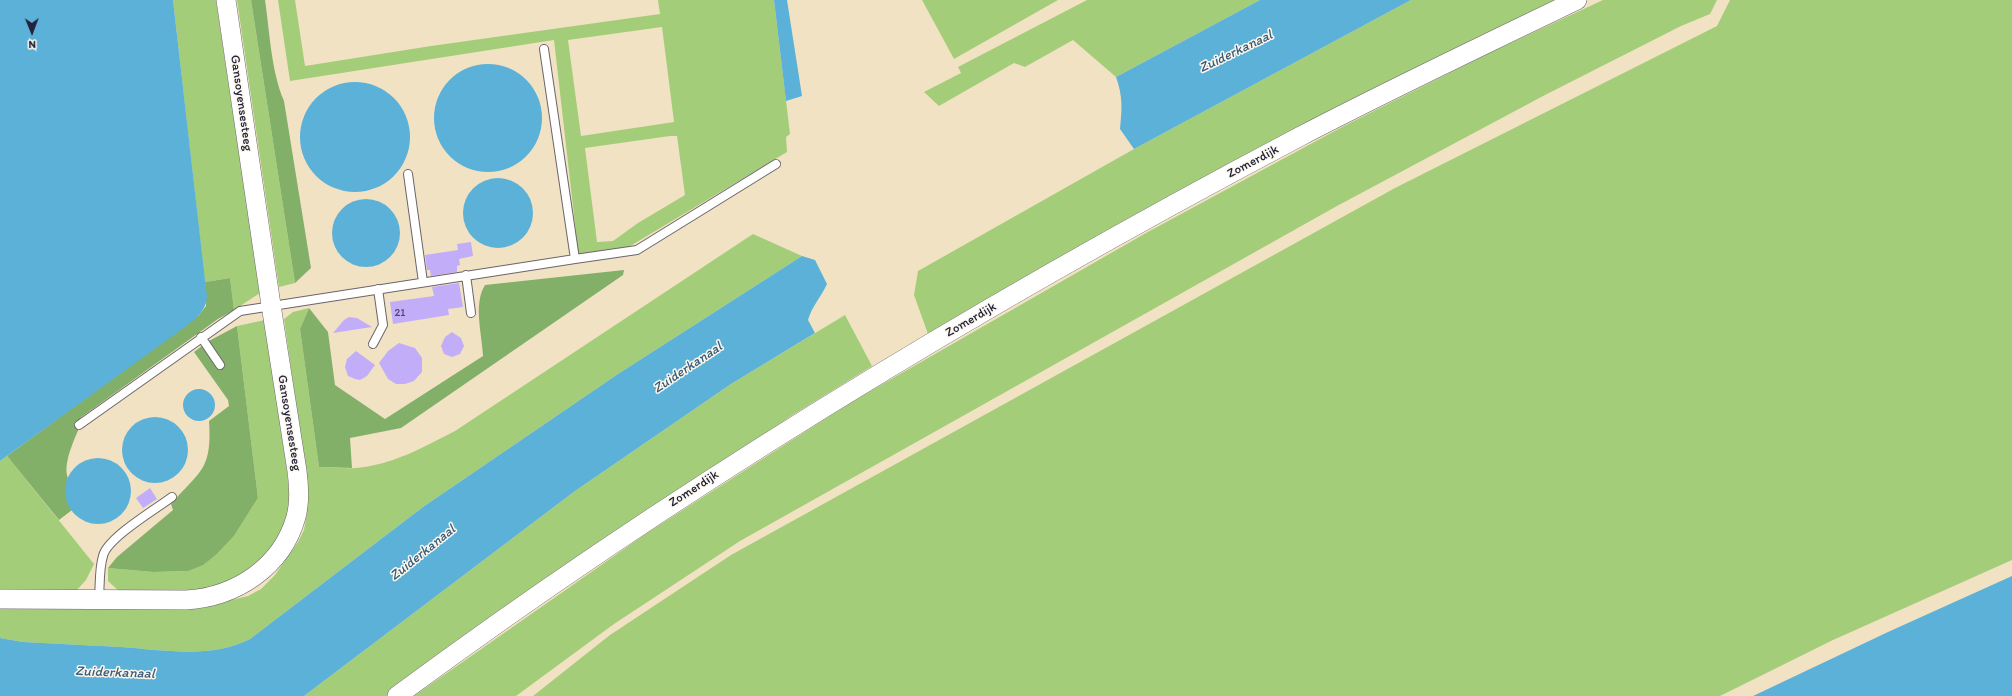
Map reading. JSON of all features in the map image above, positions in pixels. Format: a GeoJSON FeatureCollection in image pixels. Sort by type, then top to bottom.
{"type":"FeatureCollection","features":[{"type":"Feature","properties":{"kind":"street","name":"Gansoyensesteeg"},"geometry":{"type":"LineString","coordinates":[[0,599],[201,599],[223,594],[244,584],[266,566],[287,541],[296,516],[299,491],[226,0]]}},
{"type":"Feature","properties":{"kind":"street","name":"Zomerdijk"},"geometry":{"type":"LineString","coordinates":[[397,696],[496,623],[617,540],[753,450],[874,377],[1039,281],[1288,143],[1577,0]]}},
{"type":"Feature","properties":{"kind":"lane"},"geometry":{"type":"LineString","coordinates":[[544,49],[575,259]]}},
{"type":"Feature","properties":{"kind":"lane"},"geometry":{"type":"LineString","coordinates":[[79,425],[240,311],[466,275],[637,250],[776,164]]}},
{"type":"Feature","properties":{"kind":"lane"},"geometry":{"type":"LineString","coordinates":[[408,174],[423,282]]}},
{"type":"Feature","properties":{"kind":"lane"},"geometry":{"type":"LineString","coordinates":[[466,275],[471,313]]}},
{"type":"Feature","properties":{"kind":"lane"},"geometry":{"type":"LineString","coordinates":[[373,344],[383,325],[378,289]]}},
{"type":"Feature","properties":{"kind":"lane"},"geometry":{"type":"LineString","coordinates":[[202,338],[220,365]]}},
{"type":"Feature","properties":{"kind":"lane"},"geometry":{"type":"LineString","coordinates":[[99,598],[102,557],[106,548],[117,536],[172,497]]}},
{"type":"Feature","properties":{"kind":"green space"},"geometry":{"type":"Polygon","coordinates":[[[173,0],[216,0],[260,293],[234,310],[230,278],[205,282],[173,0]]]}},
{"type":"Feature","properties":{"kind":"green space"},"geometry":{"type":"Polygon","coordinates":[[[237,0],[251,0],[295,283],[279,287],[237,0]]]}},
{"type":"Feature","properties":{"kind":"green space"},"geometry":{"type":"Polygon","coordinates":[[[251,0],[265,0],[276,77],[284,101],[311,268],[295,283],[251,0]]]}},
{"type":"Feature","properties":{"kind":"green space"},"geometry":{"type":"Polygon","coordinates":[[[278,0],[295,0],[305,66],[431,46],[660,14],[658,0],[774,0],[790,134],[786,137],[787,152],[612,257],[579,259],[554,40],[290,81],[278,0]],[[662,27],[568,40],[581,136],[674,122],[662,27]],[[677,136],[585,148],[597,242],[613,241],[638,223],[685,195],[677,136]]]}},
{"type":"Feature","properties":{"kind":"green space"},"geometry":{"type":"Polygon","coordinates":[[[922,0],[1058,0],[954,59],[922,0]]]}},
{"type":"Feature","properties":{"kind":"green space"},"geometry":{"type":"Polygon","coordinates":[[[1087,0],[1260,0],[1116,77],[1073,40],[1025,67],[1014,63],[939,106],[924,92],[961,73],[958,67],[1087,0]]]}},
{"type":"Feature","properties":{"kind":"green space"},"geometry":{"type":"Polygon","coordinates":[[[1411,0],[1556,0],[1157,207],[928,334],[914,295],[918,271],[1134,149],[1411,0]]]}},
{"type":"Feature","properties":{"kind":"green space"},"geometry":{"type":"Polygon","coordinates":[[[1603,0],[1717,0],[1710,14],[1681,26],[1545,95],[1337,206],[740,541],[614,624],[516,696],[414,696],[647,533],[853,401],[1146,233],[1342,127],[1485,55],[1603,0]]]}},
{"type":"Feature","properties":{"kind":"green space"},"geometry":{"type":"Polygon","coordinates":[[[1730,0],[2012,0],[2012,560],[1833,640],[1720,696],[533,696],[610,635],[731,555],[1395,188],[1717,26],[1730,0]]]}},
{"type":"Feature","properties":{"kind":"green space"},"geometry":{"type":"Polygon","coordinates":[[[753,234],[802,256],[618,374],[423,507],[250,639],[220,649],[187,652],[23,642],[0,638],[0,604],[202,607],[248,596],[261,589],[275,575],[298,542],[304,530],[307,513],[307,480],[284,319],[293,312],[309,308],[300,329],[319,467],[351,468],[369,466],[395,459],[455,431],[753,234]]]}},
{"type":"Feature","properties":{"kind":"green space"},"geometry":{"type":"Polygon","coordinates":[[[624,270],[623,275],[401,428],[350,438],[352,468],[319,467],[300,329],[309,308],[328,332],[335,385],[385,419],[483,356],[479,319],[479,301],[485,285],[624,270]]]}},
{"type":"Feature","properties":{"kind":"green space"},"geometry":{"type":"Polygon","coordinates":[[[230,278],[234,310],[218,319],[80,418],[82,422],[70,450],[67,465],[67,494],[72,510],[59,520],[7,456],[199,315],[206,306],[205,282],[230,278]]]}},
{"type":"Feature","properties":{"kind":"green space"},"geometry":{"type":"Polygon","coordinates":[[[845,315],[872,366],[791,416],[387,696],[304,696],[575,491],[731,384],[845,315]]]}},
{"type":"Feature","properties":{"kind":"green space"},"geometry":{"type":"Polygon","coordinates":[[[265,320],[287,471],[290,501],[288,520],[278,538],[257,565],[247,573],[212,587],[190,591],[121,593],[108,581],[108,568],[153,572],[188,571],[218,553],[234,536],[258,498],[237,326],[265,320]]]}},
{"type":"Feature","properties":{"kind":"green space"},"geometry":{"type":"Polygon","coordinates":[[[237,326],[258,498],[234,536],[218,553],[203,565],[188,571],[153,572],[108,568],[117,557],[173,510],[171,504],[197,476],[202,468],[209,450],[209,421],[229,406],[228,400],[194,352],[207,342],[237,326]]]}},
{"type":"Feature","properties":{"kind":"green space"},"geometry":{"type":"Polygon","coordinates":[[[7,456],[94,564],[86,580],[76,591],[0,590],[0,461],[7,456]]]}},
{"type":"Feature","properties":{"kind":"water"},"geometry":{"type":"Polygon","coordinates":[[[0,0],[173,0],[207,297],[205,306],[197,317],[185,327],[0,461],[0,0]]]}},
{"type":"Feature","properties":{"kind":"water"},"geometry":{"type":"Polygon","coordinates":[[[774,0],[787,0],[802,96],[786,101],[774,0]]]}},
{"type":"Feature","properties":{"kind":"water","name":"Zuiderkanaal"},"geometry":{"type":"Polygon","coordinates":[[[1260,0],[1411,0],[1134,149],[1120,129],[1121,103],[1120,91],[1116,77],[1260,0]]]}},
{"type":"Feature","properties":{"kind":"water"},"geometry":{"type":"Polygon","coordinates":[[[488,64],[509,68],[526,80],[538,97],[542,118],[538,139],[526,156],[509,168],[488,172],[467,168],[450,156],[438,139],[434,118],[438,97],[450,80],[467,68],[488,64]]]}},
{"type":"Feature","properties":{"kind":"water"},"geometry":{"type":"Polygon","coordinates":[[[355,82],[366,83],[376,87],[394,98],[405,116],[409,126],[409,148],[405,158],[394,176],[376,187],[366,191],[355,192],[344,191],[334,187],[316,176],[305,158],[301,148],[300,137],[301,126],[305,116],[316,98],[334,87],[344,83],[355,82]]]}},
{"type":"Feature","properties":{"kind":"water"},"geometry":{"type":"Polygon","coordinates":[[[498,178],[511,181],[523,188],[530,200],[533,213],[530,226],[523,238],[511,245],[498,248],[485,245],[473,238],[466,226],[463,213],[466,200],[473,188],[485,181],[498,178]]]}},
{"type":"Feature","properties":{"kind":"water"},"geometry":{"type":"Polygon","coordinates":[[[366,199],[379,202],[390,209],[397,220],[400,233],[397,246],[390,257],[379,264],[366,267],[353,264],[342,257],[335,246],[332,233],[335,220],[342,209],[353,202],[366,199]]]}},
{"type":"Feature","properties":{"kind":"water","name":"Zuiderkanaal"},"geometry":{"type":"Polygon","coordinates":[[[802,256],[815,260],[827,284],[808,320],[815,333],[731,384],[575,491],[304,696],[0,696],[0,638],[23,642],[187,652],[220,649],[250,639],[423,507],[618,374],[802,256]]]}},
{"type":"Feature","properties":{"kind":"water"},"geometry":{"type":"Polygon","coordinates":[[[196,389],[202,389],[212,396],[215,405],[214,411],[208,418],[202,421],[196,421],[186,414],[183,408],[183,402],[190,392],[196,389]]]}},
{"type":"Feature","properties":{"kind":"water"},"geometry":{"type":"Polygon","coordinates":[[[155,417],[167,420],[178,427],[185,438],[188,450],[185,462],[178,473],[167,480],[155,483],[143,480],[132,473],[125,462],[122,450],[125,438],[132,427],[143,420],[155,417]]]}},
{"type":"Feature","properties":{"kind":"water"},"geometry":{"type":"Polygon","coordinates":[[[98,458],[110,461],[121,468],[128,479],[131,491],[128,503],[121,514],[110,521],[98,524],[86,521],[75,514],[68,503],[65,491],[68,479],[75,468],[86,461],[98,458]]]}},
{"type":"Feature","properties":{"kind":"water"},"geometry":{"type":"Polygon","coordinates":[[[2012,576],[2012,696],[1753,696],[1888,632],[2012,576]]]}},
{"type":"Feature","properties":{"kind":"building"},"geometry":{"type":"Polygon","coordinates":[[[471,242],[473,256],[459,259],[460,265],[457,266],[457,272],[431,276],[430,270],[427,270],[425,255],[458,250],[457,244],[471,242]]]}},
{"type":"Feature","properties":{"kind":"building"},"geometry":{"type":"Polygon","coordinates":[[[459,283],[463,307],[448,309],[449,315],[393,324],[390,302],[434,296],[432,287],[459,283]]]}},
{"type":"Feature","properties":{"kind":"building"},"geometry":{"type":"Polygon","coordinates":[[[349,317],[357,318],[372,327],[333,333],[344,320],[349,317]]]}},
{"type":"Feature","properties":{"kind":"building"},"geometry":{"type":"Polygon","coordinates":[[[452,332],[461,338],[464,346],[460,354],[452,357],[444,354],[441,346],[445,337],[452,332]]]}},
{"type":"Feature","properties":{"kind":"building"},"geometry":{"type":"Polygon","coordinates":[[[399,343],[415,348],[422,358],[422,372],[414,381],[405,384],[396,384],[388,379],[379,363],[388,351],[399,343]]]}},
{"type":"Feature","properties":{"kind":"building"},"geometry":{"type":"Polygon","coordinates":[[[356,351],[375,365],[367,376],[360,380],[348,376],[345,367],[347,359],[356,351]]]}},
{"type":"Feature","properties":{"kind":"building"},"geometry":{"type":"Polygon","coordinates":[[[150,488],[157,499],[143,508],[136,498],[150,488]]]}}]}
